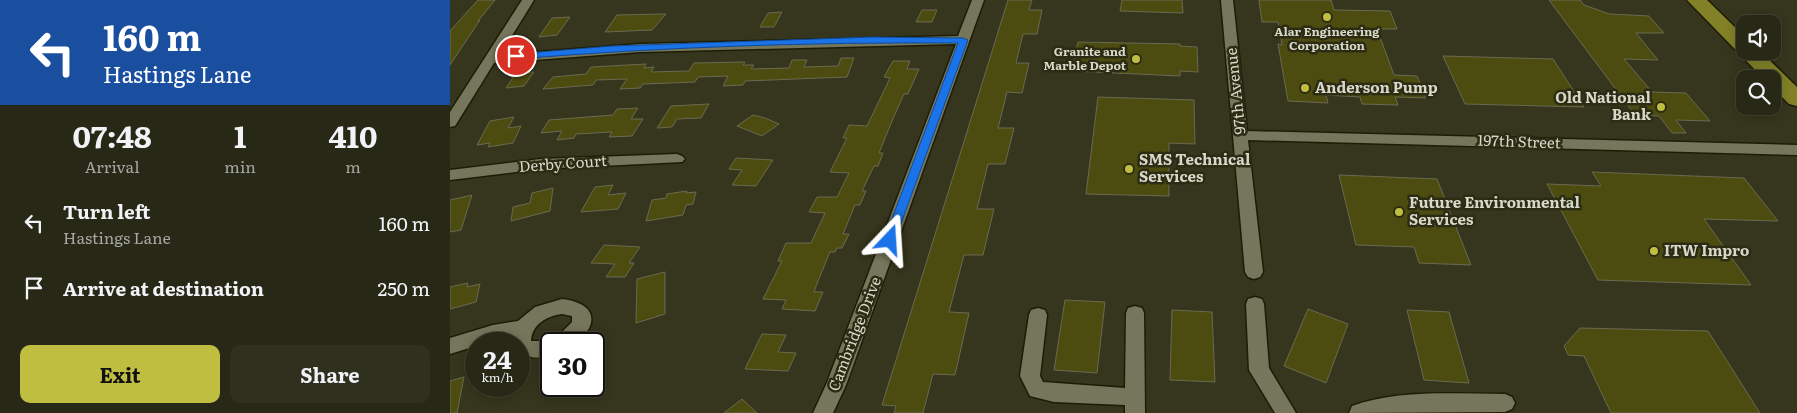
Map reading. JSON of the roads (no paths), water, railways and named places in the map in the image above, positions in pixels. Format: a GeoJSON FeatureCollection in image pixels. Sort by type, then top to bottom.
{"type":"FeatureCollection","features":[{"type":"Feature","properties":{"kind":"main road"},"geometry":{"type":"LineString","coordinates":[[1696,0],[1736,39]]}},
{"type":"Feature","properties":{"kind":"main road"},"geometry":{"type":"LineString","coordinates":[[1717,0],[1736,18]]}},
{"type":"Feature","properties":{"kind":"main road"},"geometry":{"type":"LineString","coordinates":[[1757,60],[1797,99]]}},
{"type":"Feature","properties":{"kind":"main road"},"geometry":{"type":"LineString","coordinates":[[1780,60],[1797,76]]}},
{"type":"Feature","properties":{"kind":"street"},"geometry":{"type":"LineString","coordinates":[[450,123],[528,0]]}},
{"type":"Feature","properties":{"kind":"street","name":"Cambridge Drive"},"geometry":{"type":"LineString","coordinates":[[823,413],[836,385],[978,0]]}},
{"type":"Feature","properties":{"kind":"street","name":"97th Avenue"},"geometry":{"type":"LineString","coordinates":[[1227,0],[1254,272]]}},
{"type":"Feature","properties":{"kind":"street"},"geometry":{"type":"LineString","coordinates":[[489,60],[552,52],[612,48],[873,40],[963,40]]}},
{"type":"Feature","properties":{"kind":"street","name":"197th Street"},"geometry":{"type":"LineString","coordinates":[[1241,135],[1797,150]]}},
{"type":"Feature","properties":{"kind":"street","name":"Derby Court"},"geometry":{"type":"LineString","coordinates":[[450,175],[540,164],[677,159]]}},
{"type":"Feature","properties":{"kind":"street"},"geometry":{"type":"LineString","coordinates":[[1255,304],[1259,370],[1286,413]]}},
{"type":"Feature","properties":{"kind":"street"},"geometry":{"type":"LineString","coordinates":[[540,350],[527,349],[521,344],[520,337],[531,319],[548,310],[566,306],[575,307],[581,312],[583,319],[576,332]]}},
{"type":"Feature","properties":{"kind":"street"},"geometry":{"type":"LineString","coordinates":[[1038,315],[1030,376],[1037,390],[1135,405],[1135,313]]}},
{"type":"Feature","properties":{"kind":"street"},"geometry":{"type":"LineString","coordinates":[[450,346],[493,332],[524,328]]}},
{"type":"Feature","properties":{"kind":"street"},"geometry":{"type":"LineString","coordinates":[[1359,413],[1398,404],[1505,403]]}},
{"type":"Feature","properties":{"kind":"place","name":"Alar Engineering Corporation"},"geometry":{"type":"Point","coordinates":[1327,17]}},
{"type":"Feature","properties":{"kind":"place","name":"Granite and Marble Depot"},"geometry":{"type":"Point","coordinates":[1136,59]}},
{"type":"Feature","properties":{"kind":"place","name":"Anderson Pump"},"geometry":{"type":"Point","coordinates":[1305,88]}},
{"type":"Feature","properties":{"kind":"place","name":"Old National Bank"},"geometry":{"type":"Point","coordinates":[1661,107]}},
{"type":"Feature","properties":{"kind":"place","name":"SMS Technical Services"},"geometry":{"type":"Point","coordinates":[1129,169]}},
{"type":"Feature","properties":{"kind":"place","name":"Future Environmental Services"},"geometry":{"type":"Point","coordinates":[1399,212]}},
{"type":"Feature","properties":{"kind":"place","name":"ITW Impro"},"geometry":{"type":"Point","coordinates":[1654,251]}}]}
